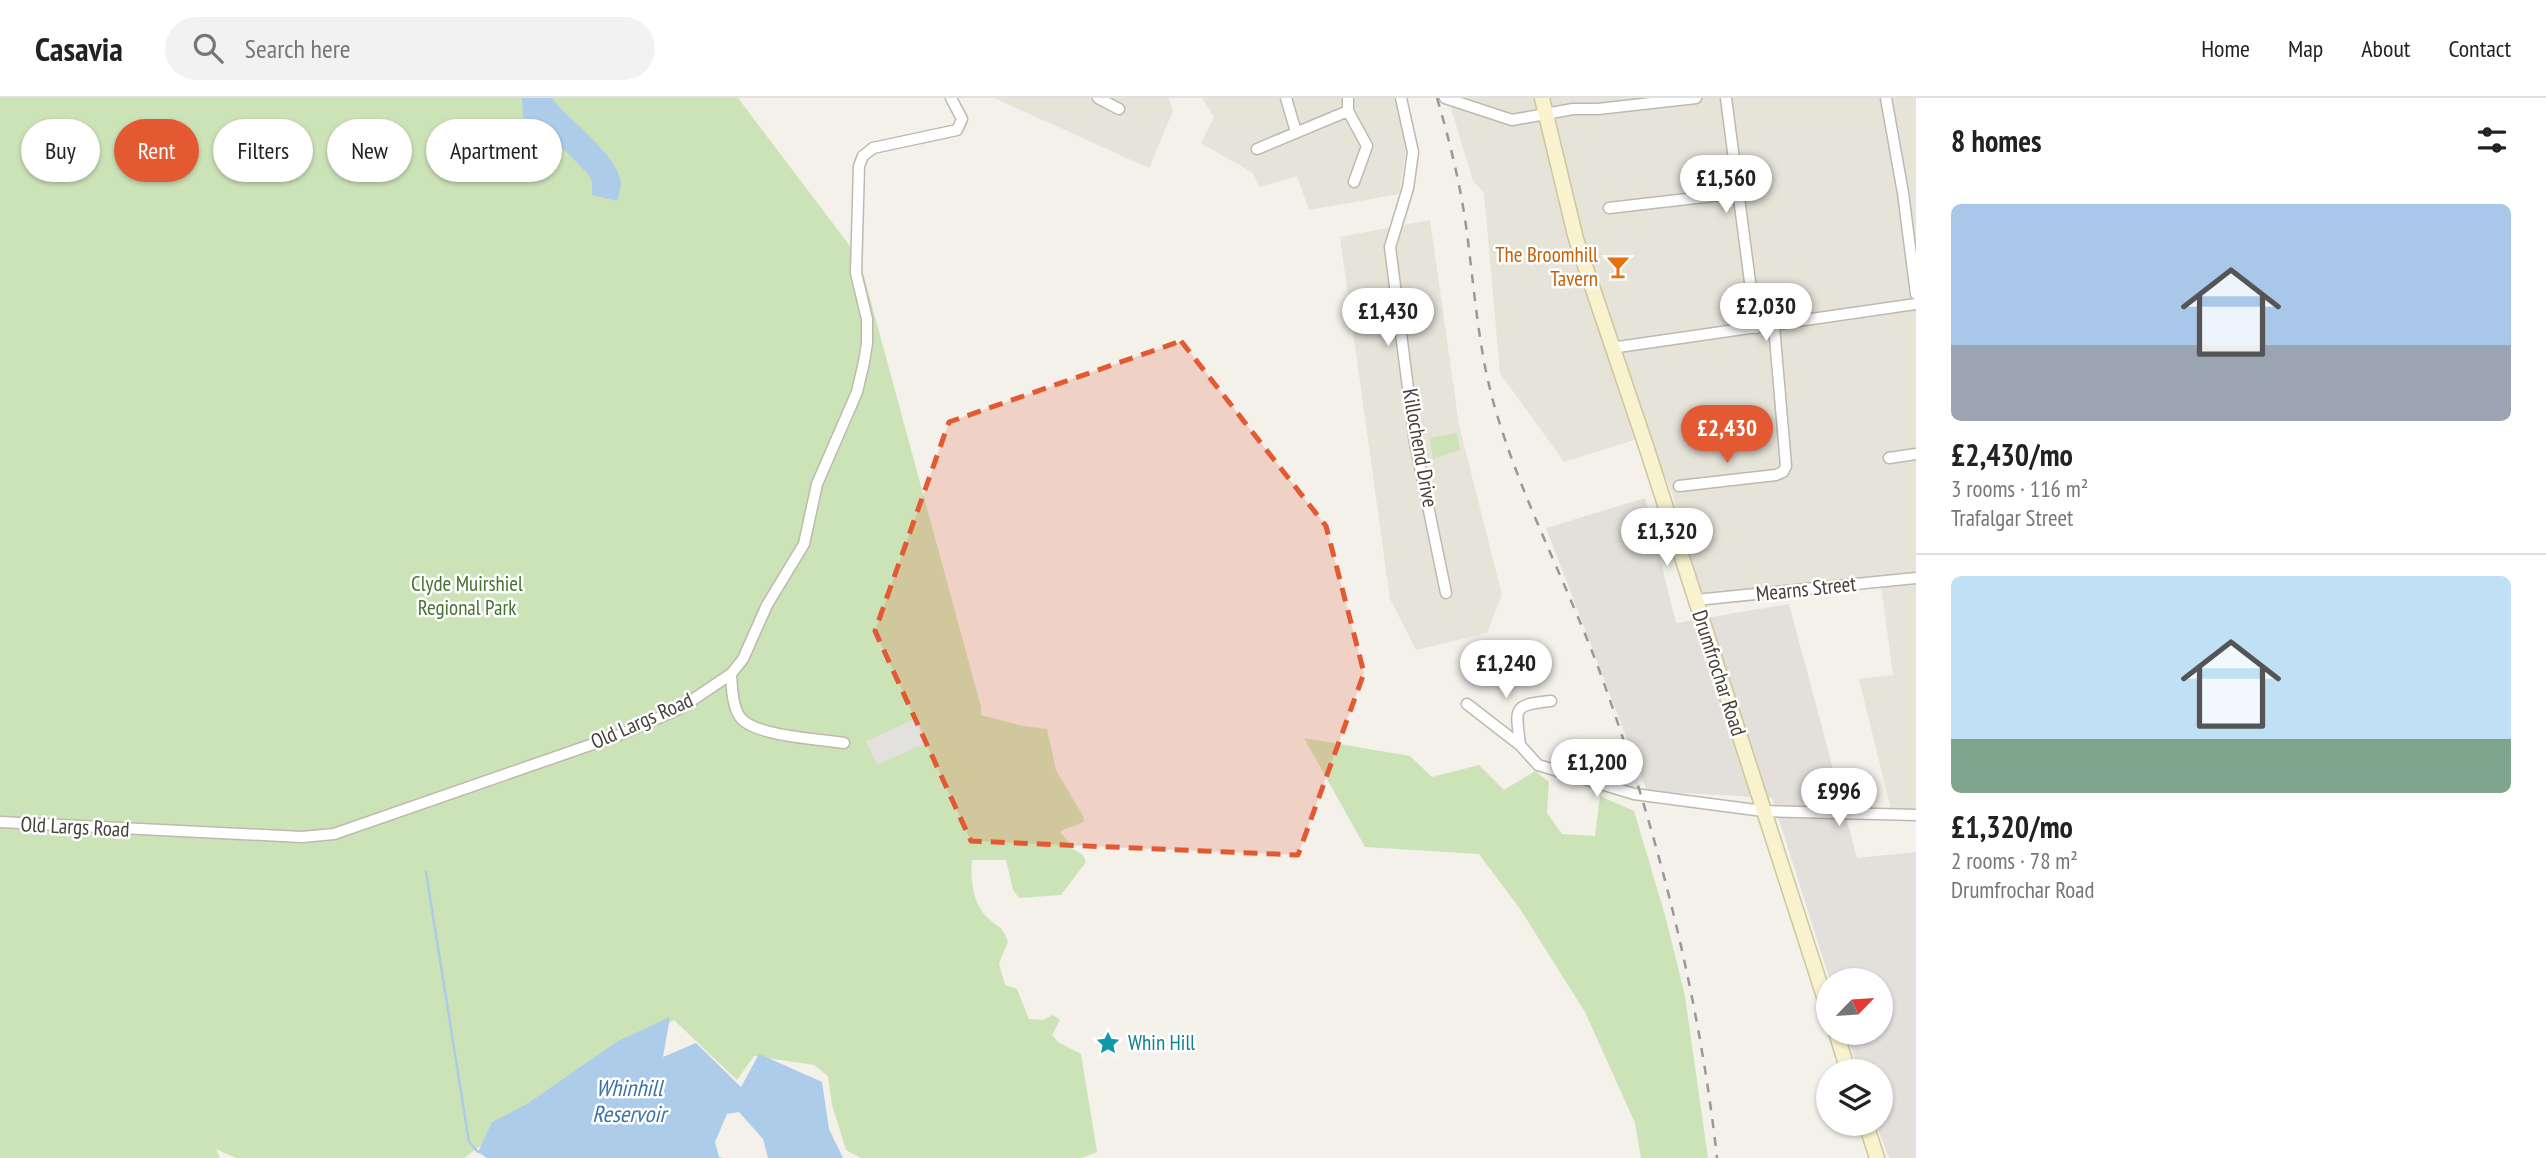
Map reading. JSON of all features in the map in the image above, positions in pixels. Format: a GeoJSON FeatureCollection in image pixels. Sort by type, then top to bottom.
{"type":"FeatureCollection","features":[{"type":"Feature","properties":{"kind":"main road","name":"Drumfrochar Road"},"geometry":{"type":"LineString","coordinates":[[1542,98],[1576,239],[1646,446],[1816,972]]}},
{"type":"Feature","properties":{"kind":"main road"},"geometry":{"type":"LineString","coordinates":[[1870,1136],[1877,1158]]}},
{"type":"Feature","properties":{"kind":"street","name":"Old Largs Road"},"geometry":{"type":"LineString","coordinates":[[0,822],[302,837],[334,834],[619,735],[679,709],[731,674],[743,659],[767,606],[804,544],[817,484],[856,392],[864,362],[867,319],[856,273],[859,166],[863,156],[873,148],[957,131],[962,119],[951,98]]}},
{"type":"Feature","properties":{"kind":"street"},"geometry":{"type":"LineString","coordinates":[[1098,98],[1119,109]]}},
{"type":"Feature","properties":{"kind":"street"},"geometry":{"type":"LineString","coordinates":[[1286,98],[1296,132]]}},
{"type":"Feature","properties":{"kind":"street"},"geometry":{"type":"LineString","coordinates":[[1349,98],[1348,111],[1366,139],[1367,146],[1354,182]]}},
{"type":"Feature","properties":{"kind":"street","name":"Killochend Drive"},"geometry":{"type":"LineString","coordinates":[[1401,98],[1413,152],[1408,188],[1390,247],[1415,443],[1446,593]]}},
{"type":"Feature","properties":{"kind":"street"},"geometry":{"type":"LineString","coordinates":[[1453,100],[1512,120],[1573,109],[1598,109],[1696,98]]}},
{"type":"Feature","properties":{"kind":"street"},"geometry":{"type":"LineString","coordinates":[[1726,98],[1756,328]]}},
{"type":"Feature","properties":{"kind":"street"},"geometry":{"type":"LineString","coordinates":[[1886,98],[1903,193],[1916,294]]}},
{"type":"Feature","properties":{"kind":"street"},"geometry":{"type":"LineString","coordinates":[[1256,149],[1348,111]]}},
{"type":"Feature","properties":{"kind":"street"},"geometry":{"type":"LineString","coordinates":[[1609,208],[1739,193]]}},
{"type":"Feature","properties":{"kind":"street"},"geometry":{"type":"LineString","coordinates":[[1611,348],[1916,304]]}},
{"type":"Feature","properties":{"kind":"street"},"geometry":{"type":"LineString","coordinates":[[1679,486],[1776,475],[1786,466],[1774,326]]}},
{"type":"Feature","properties":{"kind":"street"},"geometry":{"type":"LineString","coordinates":[[1889,457],[1916,454]]}},
{"type":"Feature","properties":{"kind":"street","name":"Mearns Street"},"geometry":{"type":"LineString","coordinates":[[1696,600],[1916,578]]}},
{"type":"Feature","properties":{"kind":"street"},"geometry":{"type":"LineString","coordinates":[[731,674],[736,708],[742,720],[758,730],[844,743]]}},
{"type":"Feature","properties":{"kind":"street"},"geometry":{"type":"LineString","coordinates":[[1520,745],[1517,716],[1521,707],[1524,704],[1551,701]]}},
{"type":"Feature","properties":{"kind":"street"},"geometry":{"type":"LineString","coordinates":[[1467,704],[1520,745],[1538,765],[1634,794],[1763,811],[1916,815]]}},
{"type":"Feature","properties":{"kind":"highlighted area"},"geometry":{"type":"Polygon","coordinates":[[[1181,341],[1326,526],[1364,673],[1298,855],[971,841],[875,631],[949,422],[1181,341]]]}},
{"type":"Feature","properties":{"kind":"shaded area"},"geometry":{"type":"Polygon","coordinates":[[[994,98],[1169,98],[1173,111],[1149,168],[994,98]]]}},
{"type":"Feature","properties":{"kind":"shaded area"},"geometry":{"type":"Polygon","coordinates":[[[1202,98],[1394,98],[1407,143],[1399,194],[1309,210],[1297,176],[1259,187],[1253,173],[1201,143],[1214,117],[1202,98]]]}},
{"type":"Feature","properties":{"kind":"shaded area"},"geometry":{"type":"Polygon","coordinates":[[[1448,98],[1916,98],[1916,815],[1892,814],[1859,679],[1893,675],[1880,578],[1698,596],[1673,495],[1647,436],[1564,462],[1500,373],[1484,193],[1473,181],[1448,98]]]}},
{"type":"Feature","properties":{"kind":"shaded area"},"geometry":{"type":"Polygon","coordinates":[[[1430,220],[1459,425],[1502,595],[1487,633],[1416,650],[1390,599],[1340,237],[1430,220]]]}},
{"type":"Feature","properties":{"kind":"shaded area"},"geometry":{"type":"Polygon","coordinates":[[[1645,498],[1676,623],[1789,604],[1857,858],[1916,852],[1916,1158],[1889,1158],[1881,1136],[1893,1136],[1893,1059],[1855,1059],[1850,1045],[1894,1045],[1894,968],[1826,968],[1772,798],[1647,791],[1546,528],[1645,498]]]}},
{"type":"Feature","properties":{"kind":"shaded area"},"geometry":{"type":"Polygon","coordinates":[[[917,718],[928,742],[877,765],[866,741],[917,718]]]}},
{"type":"Feature","properties":{"kind":"green space","name":"Clyde Muirshiel Regional Park"},"geometry":{"type":"Polygon","coordinates":[[[0,98],[738,98],[859,258],[981,715],[1047,729],[1056,770],[1083,816],[1084,821],[1060,832],[1070,844],[1068,846],[1083,855],[1086,862],[1061,895],[1019,898],[1013,890],[1006,860],[972,860],[972,875],[979,906],[988,918],[1002,929],[1008,942],[999,963],[1005,985],[1017,989],[1029,1019],[1043,1020],[1053,1015],[1060,1020],[1052,1035],[1058,1042],[1081,1054],[1097,1152],[1081,1158],[861,1158],[846,1150],[832,1105],[828,1076],[814,1065],[754,1056],[737,1080],[674,1020],[572,1079],[464,1158],[236,1158],[216,1149],[220,1158],[0,1158],[0,98]]]}},
{"type":"Feature","properties":{"kind":"green space"},"geometry":{"type":"Polygon","coordinates":[[[1457,433],[1460,450],[1433,459],[1430,438],[1457,433]]]}},
{"type":"Feature","properties":{"kind":"green space"},"geometry":{"type":"Polygon","coordinates":[[[1304,738],[1410,756],[1432,777],[1479,765],[1504,790],[1535,771],[1549,782],[1547,813],[1562,834],[1595,836],[1600,796],[1634,811],[1665,915],[1685,996],[1708,1158],[1641,1158],[1635,1123],[1585,1012],[1520,909],[1479,854],[1365,847],[1304,738]]]}},
{"type":"Feature","properties":{"kind":"water"},"geometry":{"type":"Polygon","coordinates":[[[522,98],[552,98],[613,163],[621,185],[617,201],[592,195],[592,181],[588,174],[562,147],[562,119],[523,118],[522,98]]]}},
{"type":"Feature","properties":{"kind":"water","name":"Whinhill Reservoir"},"geometry":{"type":"Polygon","coordinates":[[[670,1017],[663,1057],[696,1043],[741,1087],[759,1054],[822,1082],[829,1129],[843,1158],[768,1158],[763,1139],[739,1112],[727,1114],[715,1142],[719,1157],[724,1158],[487,1158],[478,1152],[492,1122],[527,1104],[618,1041],[670,1017]]]}},
{"type":"Feature","properties":{"kind":"waterway"},"geometry":{"type":"LineString","coordinates":[[426,872],[469,1142],[478,1152]]}},
{"type":"Feature","properties":{"kind":"railway"},"geometry":{"type":"LineString","coordinates":[[1437,98],[1462,199],[1478,326],[1498,418],[1521,483],[1601,675],[1658,853],[1699,1035],[1717,1158]]}},
{"type":"Feature","properties":{"kind":"place","name":"The Broomhill Tavern"},"geometry":{"type":"Point","coordinates":[1618,267]}},
{"type":"Feature","properties":{"kind":"place","name":"Whin Hill"},"geometry":{"type":"Point","coordinates":[1108,1043]}}]}
